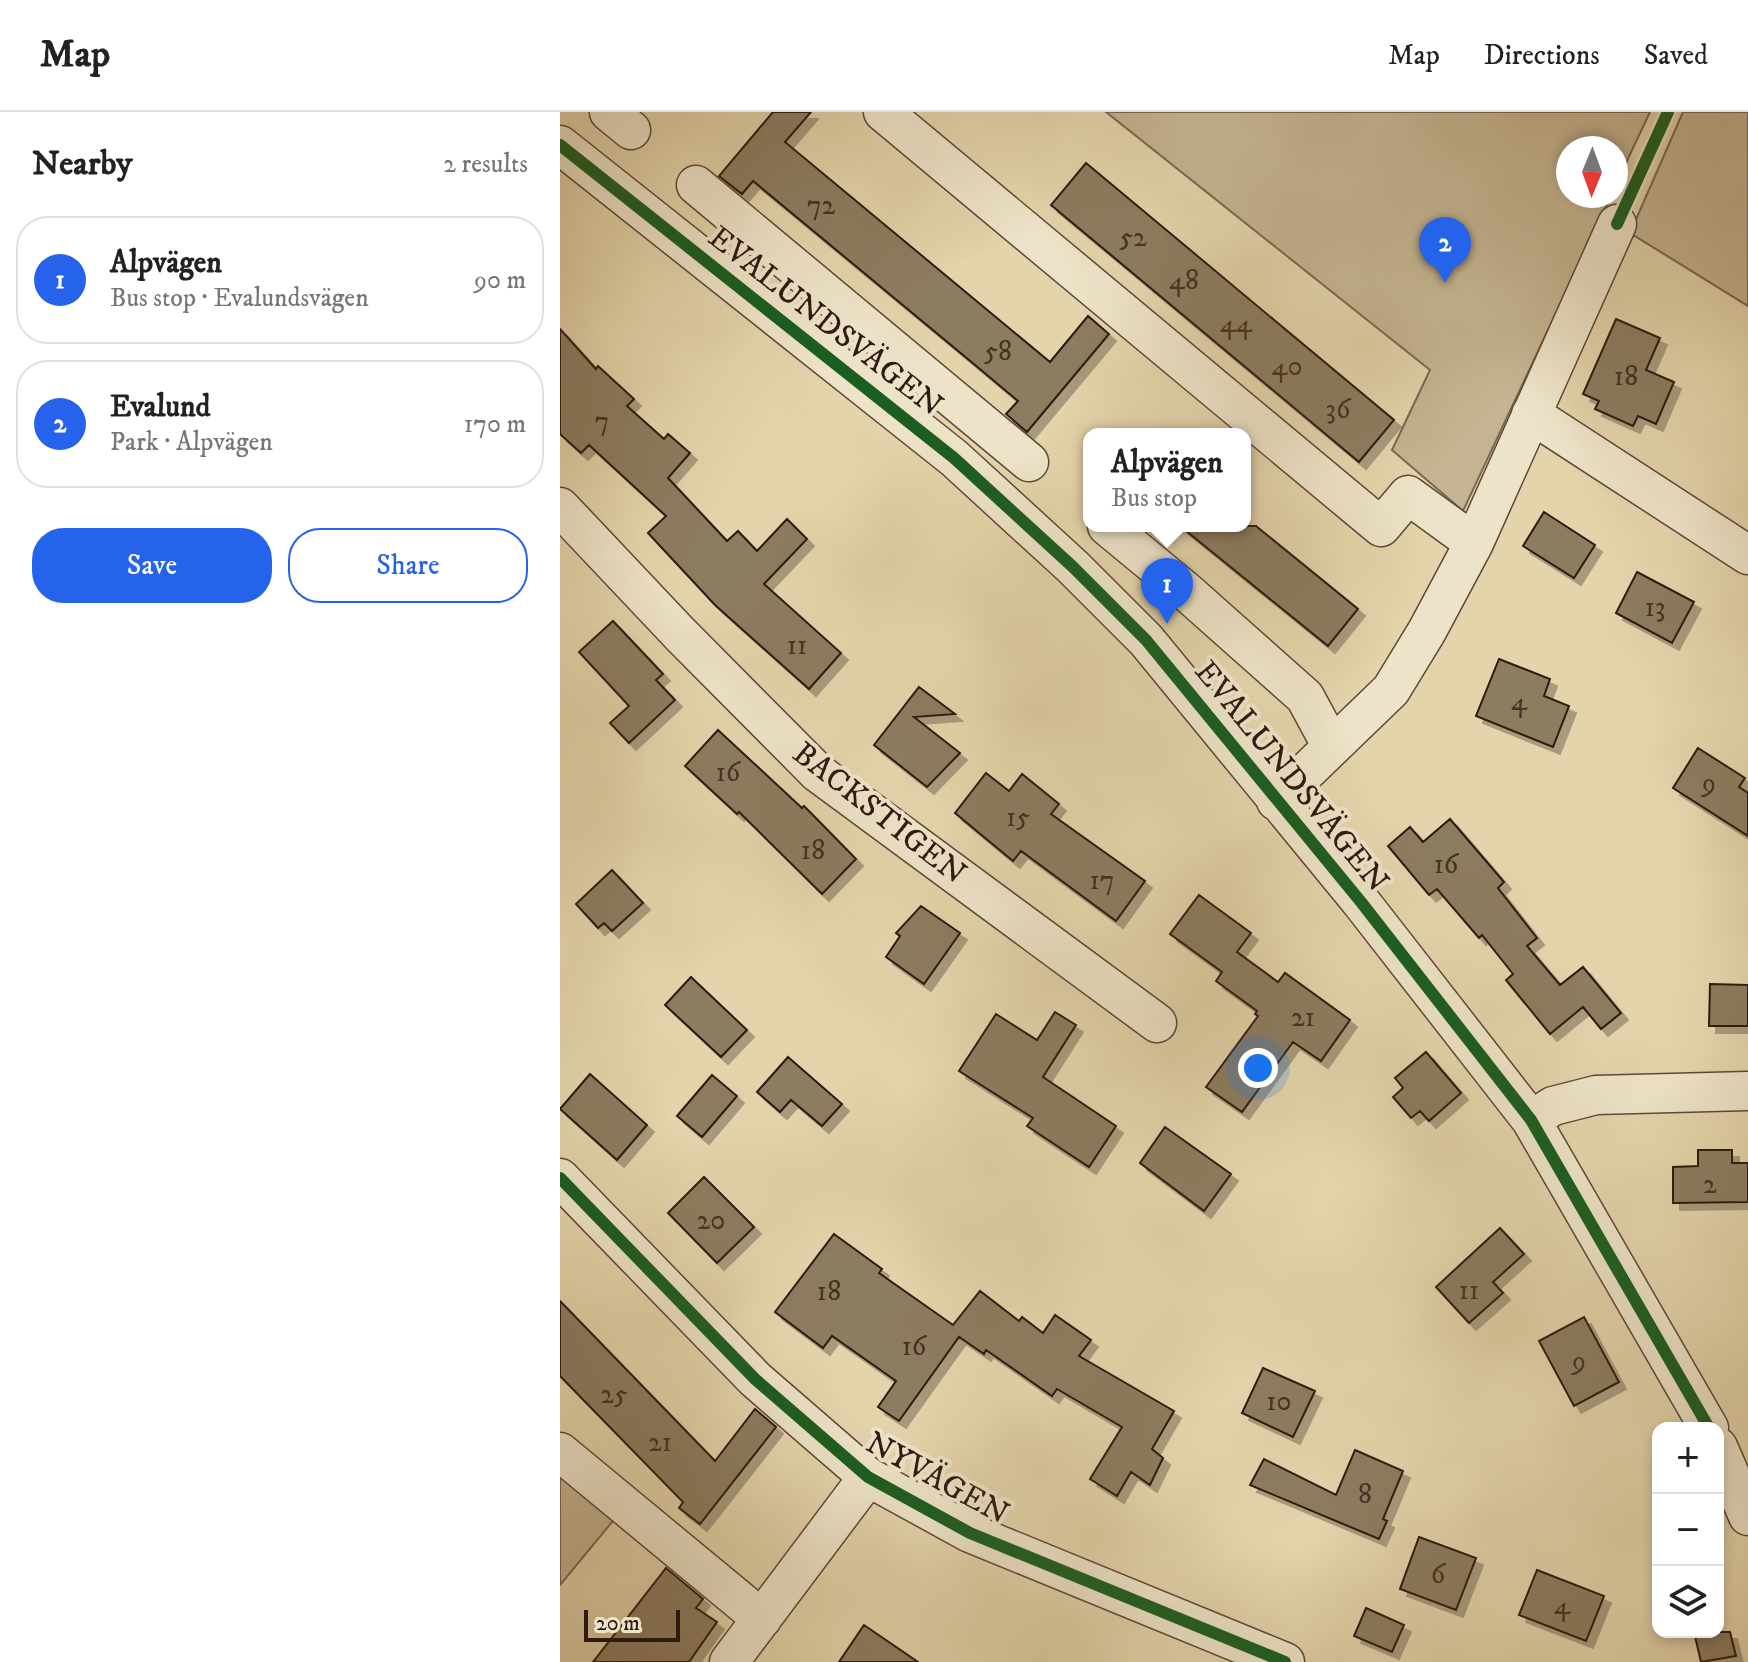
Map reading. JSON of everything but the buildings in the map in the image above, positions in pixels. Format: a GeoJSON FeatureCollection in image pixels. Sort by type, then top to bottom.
{"type":"FeatureCollection","features":[{"type":"Feature","properties":{"kind":"street"},"geometry":{"type":"LineString","coordinates":[[883,112],[1381,527],[1408,495],[1474,543]]}},
{"type":"Feature","properties":{"kind":"street","name":"EVALUNDSVÄGEN"},"geometry":{"type":"LineString","coordinates":[[560,145],[954,458],[1062,557],[1146,640],[1361,902],[1531,1120],[1706,1422]]}},
{"type":"Feature","properties":{"kind":"street"},"geometry":{"type":"LineString","coordinates":[[696,185],[1029,462]]}},
{"type":"Feature","properties":{"kind":"street"},"geometry":{"type":"LineString","coordinates":[[1276,801],[1391,690],[1427,631],[1474,543],[1617,224]]}},
{"type":"Feature","properties":{"kind":"street"},"geometry":{"type":"LineString","coordinates":[[1531,414],[1748,555]]}},
{"type":"Feature","properties":{"kind":"street","name":"BACKSTIGEN"},"geometry":{"type":"LineString","coordinates":[[560,507],[818,773],[1157,1023]]}},
{"type":"Feature","properties":{"kind":"street"},"geometry":{"type":"LineString","coordinates":[[1114,532],[1305,697],[1332,747]]}},
{"type":"Feature","properties":{"kind":"street"},"geometry":{"type":"LineString","coordinates":[[1531,1120],[1553,1106],[1596,1095],[1748,1091]]}},
{"type":"Feature","properties":{"kind":"street","name":"NYVÄGEN"},"geometry":{"type":"LineString","coordinates":[[560,1178],[755,1379],[868,1477],[970,1533],[1285,1662]]}},
{"type":"Feature","properties":{"kind":"street"},"geometry":{"type":"LineString","coordinates":[[560,1452],[762,1619]]}},
{"type":"Feature","properties":{"kind":"street"},"geometry":{"type":"LineString","coordinates":[[1724,1461],[1748,1516]]}},
{"type":"Feature","properties":{"kind":"street"},"geometry":{"type":"LineString","coordinates":[[729,1662],[868,1477]]}},
{"type":"Feature","properties":{"kind":"shaded area"},"geometry":{"type":"Polygon","coordinates":[[[1106,112],[1650,112],[1628,159],[1628,136],[1556,136],[1556,208],[1605,208],[1463,511],[1392,450],[1430,370],[1106,112]]]}},
{"type":"Feature","properties":{"kind":"shaded area"},"geometry":{"type":"Polygon","coordinates":[[[1683,112],[1748,112],[1748,306],[1630,233],[1683,112]]]}},
{"type":"Feature","properties":{"kind":"shaded area"},"geometry":{"type":"Polygon","coordinates":[[[560,1467],[617,1516],[560,1585],[560,1467]]]}},
{"type":"Feature","properties":{"kind":"cycle path"},"geometry":{"type":"LineString","coordinates":[[1617,224],[1668,112]]}},
{"type":"Feature","properties":{"kind":"cycle path"},"geometry":{"type":"LineString","coordinates":[[560,145],[954,458],[1073,567],[1146,640],[1361,902],[1531,1120],[1706,1422]]}},
{"type":"Feature","properties":{"kind":"cycle path"},"geometry":{"type":"LineString","coordinates":[[560,1178],[755,1379],[868,1477],[970,1533],[1285,1662]]}},
{"type":"Feature","properties":{"kind":"place","name":"Evalund"},"geometry":{"type":"Point","coordinates":[1445,283]}},
{"type":"Feature","properties":{"kind":"place","name":"Alpvägen"},"geometry":{"type":"Point","coordinates":[1167,624]}}]}
